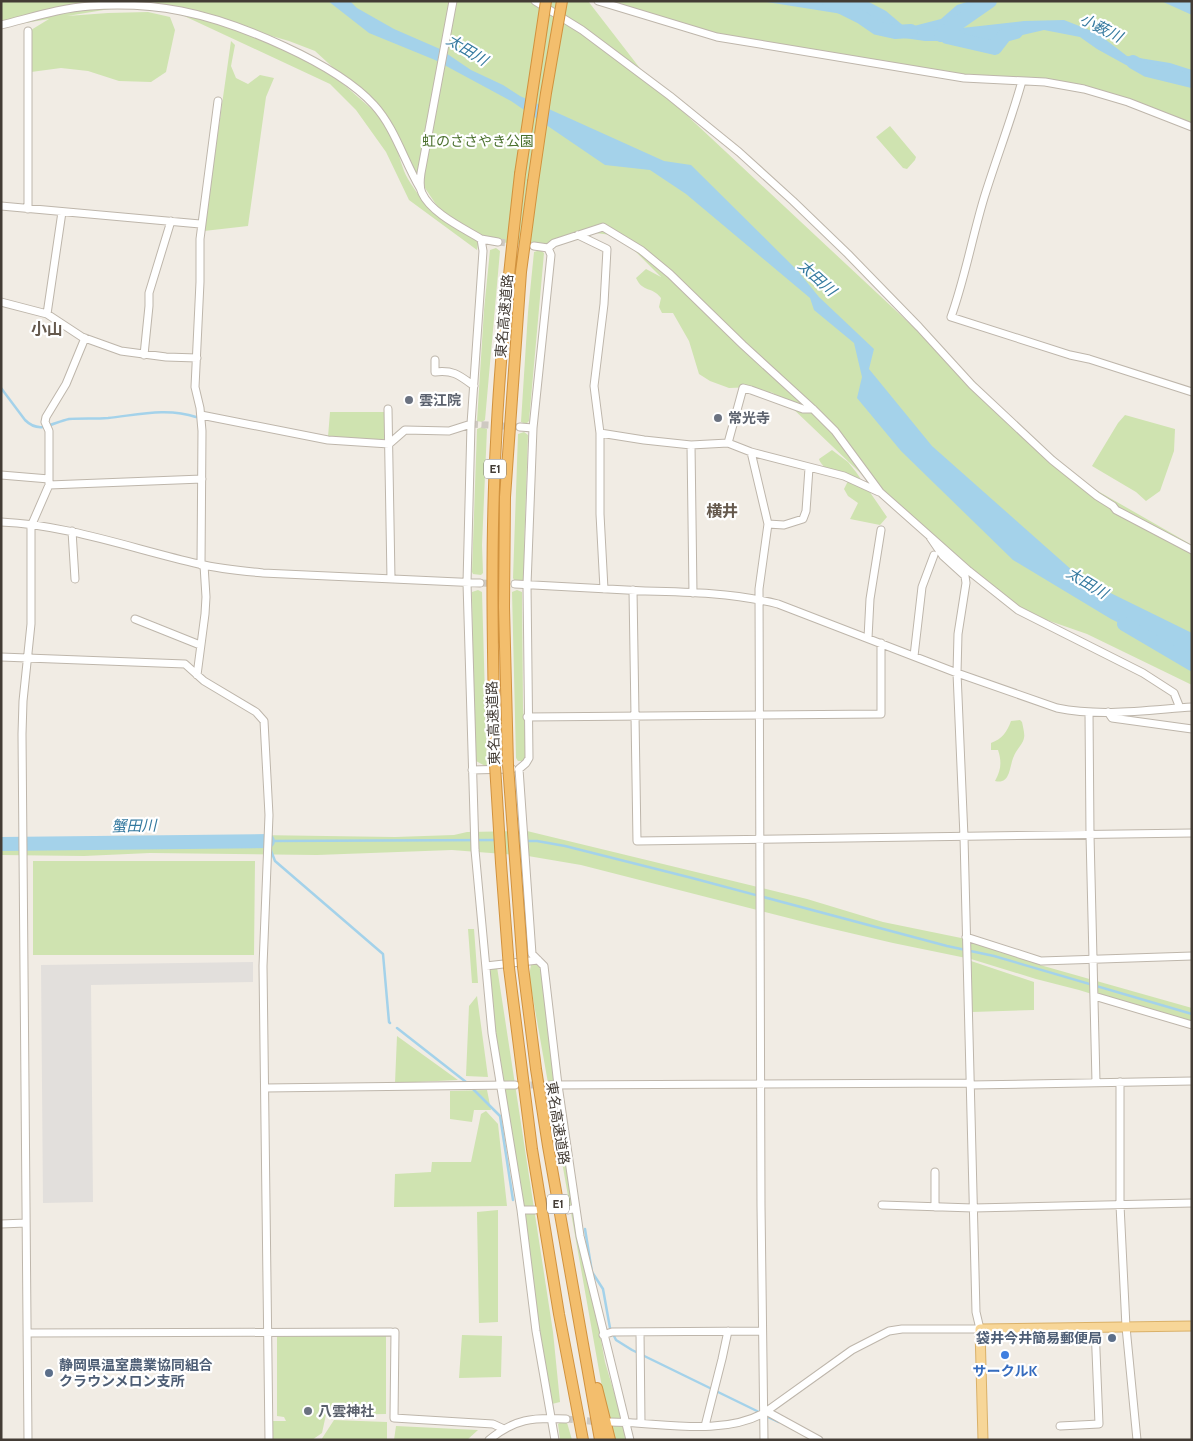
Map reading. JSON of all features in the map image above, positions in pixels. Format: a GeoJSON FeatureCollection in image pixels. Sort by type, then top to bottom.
{"type":"FeatureCollection","features":[{"type":"Feature","properties":{"kind":"highway","name":"東名高速道路"},"geometry":{"type":"LineString","coordinates":[[546,1],[520,174],[508,282],[496,441],[492,607],[495,765],[510,968],[532,1149],[559,1314],[583,1440]]}},
{"type":"Feature","properties":{"kind":"highway","name":"東名高速道路"},"geometry":{"type":"LineString","coordinates":[[562,1],[546,93],[521,272],[505,497],[504,607],[508,765],[524,967],[536,1070],[566,1253],[600,1440]]}},
{"type":"Feature","properties":{"kind":"highway"},"geometry":{"type":"LineString","coordinates":[[566,1253],[610,1440]]}},
{"type":"Feature","properties":{"kind":"main road"},"geometry":{"type":"LineString","coordinates":[[983,1440],[980,1329],[1192,1326]]}},
{"type":"Feature","properties":{"kind":"street"},"geometry":{"type":"LineString","coordinates":[[420,188],[421,173],[453,1]]}},
{"type":"Feature","properties":{"kind":"street"},"geometry":{"type":"LineString","coordinates":[[535,1],[597,41],[670,96],[739,152],[848,254],[972,385],[1052,460],[1116,510],[1192,550]]}},
{"type":"Feature","properties":{"kind":"street"},"geometry":{"type":"LineString","coordinates":[[598,1],[717,38],[964,78],[1045,82],[1084,89],[1128,102],[1192,127]]}},
{"type":"Feature","properties":{"kind":"street"},"geometry":{"type":"LineString","coordinates":[[1,25],[80,7],[130,5],[182,11],[240,29],[310,59],[356,88],[374,105],[388,123],[422,194],[443,216],[481,239],[498,242]]}},
{"type":"Feature","properties":{"kind":"street"},"geometry":{"type":"LineString","coordinates":[[28,31],[28,208]]}},
{"type":"Feature","properties":{"kind":"street"},"geometry":{"type":"LineString","coordinates":[[1022,81],[984,199],[960,292],[951,317],[1192,392]]}},
{"type":"Feature","properties":{"kind":"street"},"geometry":{"type":"LineString","coordinates":[[197,675],[206,597],[202,565],[202,431],[201,415],[195,387],[200,224],[218,101]]}},
{"type":"Feature","properties":{"kind":"street"},"geometry":{"type":"LineString","coordinates":[[1,206],[200,224]]}},
{"type":"Feature","properties":{"kind":"street"},"geometry":{"type":"LineString","coordinates":[[47,314],[62,212]]}},
{"type":"Feature","properties":{"kind":"street"},"geometry":{"type":"LineString","coordinates":[[144,355],[149,293],[171,221]]}},
{"type":"Feature","properties":{"kind":"street"},"geometry":{"type":"LineString","coordinates":[[548,248],[554,242],[603,227],[641,250],[670,274],[743,345],[813,409],[835,431],[880,492],[930,537],[1018,610],[1143,673],[1174,693],[1180,708]]}},
{"type":"Feature","properties":{"kind":"street"},"geometry":{"type":"LineString","coordinates":[[578,235],[607,250],[604,304],[594,386],[600,432],[600,514],[604,589]]}},
{"type":"Feature","properties":{"kind":"street"},"geometry":{"type":"LineString","coordinates":[[481,239],[483,251],[471,424],[468,582],[475,850],[492,1033],[521,1210],[536,1331],[555,1440]]}},
{"type":"Feature","properties":{"kind":"street"},"geometry":{"type":"LineString","coordinates":[[534,246],[548,248]]}},
{"type":"Feature","properties":{"kind":"street"},"geometry":{"type":"LineString","coordinates":[[472,770],[519,769],[529,758],[527,717],[527,585],[533,428],[551,254],[548,248]]}},
{"type":"Feature","properties":{"kind":"street"},"geometry":{"type":"LineString","coordinates":[[1,302],[47,314],[85,338],[121,351],[144,355],[197,358]]}},
{"type":"Feature","properties":{"kind":"street"},"geometry":{"type":"LineString","coordinates":[[28,1440],[22,734],[31,624],[31,524],[49,482],[49,431],[45,422],[46,417],[66,384],[85,338]]}},
{"type":"Feature","properties":{"kind":"street"},"geometry":{"type":"LineString","coordinates":[[434,360],[435,372],[448,371],[456,373],[474,386]]}},
{"type":"Feature","properties":{"kind":"street"},"geometry":{"type":"LineString","coordinates":[[728,443],[743,388],[803,410],[813,409]]}},
{"type":"Feature","properties":{"kind":"street"},"geometry":{"type":"LineString","coordinates":[[388,409],[391,579]]}},
{"type":"Feature","properties":{"kind":"street"},"geometry":{"type":"LineString","coordinates":[[201,415],[328,440],[389,444],[405,430],[449,431],[471,424]]}},
{"type":"Feature","properties":{"kind":"street"},"geometry":{"type":"LineString","coordinates":[[520,427],[533,428]]}},
{"type":"Feature","properties":{"kind":"street"},"geometry":{"type":"LineString","coordinates":[[600,432],[691,446],[728,443],[751,452],[844,476],[880,492]]}},
{"type":"Feature","properties":{"kind":"street"},"geometry":{"type":"LineString","coordinates":[[691,446],[693,592]]}},
{"type":"Feature","properties":{"kind":"street"},"geometry":{"type":"LineString","coordinates":[[751,452],[768,524],[759,599],[760,1206],[764,1440]]}},
{"type":"Feature","properties":{"kind":"street"},"geometry":{"type":"LineString","coordinates":[[768,524],[784,525],[803,519],[806,511],[809,468]]}},
{"type":"Feature","properties":{"kind":"street"},"geometry":{"type":"LineString","coordinates":[[1,475],[49,482],[202,479]]}},
{"type":"Feature","properties":{"kind":"street"},"geometry":{"type":"LineString","coordinates":[[1,522],[31,524],[72,531],[202,565],[263,573],[480,583]]}},
{"type":"Feature","properties":{"kind":"street"},"geometry":{"type":"LineString","coordinates":[[868,638],[870,599],[881,530]]}},
{"type":"Feature","properties":{"kind":"street"},"geometry":{"type":"LineString","coordinates":[[72,531],[75,579]]}},
{"type":"Feature","properties":{"kind":"street"},"geometry":{"type":"LineString","coordinates":[[610,1422],[704,1426],[732,1425],[765,1412],[852,1350],[889,1331],[902,1329],[980,1329],[976,1312],[964,837],[957,673],[958,634],[966,583],[965,576],[943,556],[930,537]]}},
{"type":"Feature","properties":{"kind":"street"},"geometry":{"type":"LineString","coordinates":[[914,656],[922,587],[934,555]]}},
{"type":"Feature","properties":{"kind":"street"},"geometry":{"type":"LineString","coordinates":[[515,584],[693,592],[759,599],[778,604],[957,673],[1057,708],[1108,712],[1192,707]]}},
{"type":"Feature","properties":{"kind":"street"},"geometry":{"type":"LineString","coordinates":[[633,590],[637,841],[1192,833]]}},
{"type":"Feature","properties":{"kind":"street"},"geometry":{"type":"LineString","coordinates":[[135,619],[200,644]]}},
{"type":"Feature","properties":{"kind":"street"},"geometry":{"type":"LineString","coordinates":[[527,717],[881,714],[881,643]]}},
{"type":"Feature","properties":{"kind":"street"},"geometry":{"type":"LineString","coordinates":[[1,657],[185,664],[204,680],[256,712],[264,721],[269,815],[263,966],[269,1440]]}},
{"type":"Feature","properties":{"kind":"street"},"geometry":{"type":"LineString","coordinates":[[1089,712],[1096,1082]]}},
{"type":"Feature","properties":{"kind":"street"},"geometry":{"type":"LineString","coordinates":[[1108,712],[1112,718],[1192,729]]}},
{"type":"Feature","properties":{"kind":"street"},"geometry":{"type":"LineString","coordinates":[[519,769],[522,836],[532,954],[544,966],[554,1085],[580,1236],[630,1440]]}},
{"type":"Feature","properties":{"kind":"street"},"geometry":{"type":"LineString","coordinates":[[966,937],[1041,961],[1192,956]]}},
{"type":"Feature","properties":{"kind":"street"},"geometry":{"type":"LineString","coordinates":[[486,966],[538,960]]}},
{"type":"Feature","properties":{"kind":"street"},"geometry":{"type":"LineString","coordinates":[[1094,996],[1192,1025]]}},
{"type":"Feature","properties":{"kind":"street"},"geometry":{"type":"LineString","coordinates":[[554,1085],[761,1083],[970,1084],[1192,1081]]}},
{"type":"Feature","properties":{"kind":"street"},"geometry":{"type":"LineString","coordinates":[[1120,1082],[1120,1205],[1126,1327],[1137,1440]]}},
{"type":"Feature","properties":{"kind":"street"},"geometry":{"type":"LineString","coordinates":[[265,1088],[515,1085]]}},
{"type":"Feature","properties":{"kind":"street"},"geometry":{"type":"LineString","coordinates":[[935,1172],[936,1207]]}},
{"type":"Feature","properties":{"kind":"street"},"geometry":{"type":"LineString","coordinates":[[882,1206],[973,1208],[1192,1203]]}},
{"type":"Feature","properties":{"kind":"street"},"geometry":{"type":"LineString","coordinates":[[568,1210],[576,1208]]}},
{"type":"Feature","properties":{"kind":"street"},"geometry":{"type":"LineString","coordinates":[[521,1210],[534,1210]]}},
{"type":"Feature","properties":{"kind":"street"},"geometry":{"type":"LineString","coordinates":[[1,1224],[26,1224]]}},
{"type":"Feature","properties":{"kind":"street"},"geometry":{"type":"LineString","coordinates":[[1060,1426],[1099,1424],[1095,1327]]}},
{"type":"Feature","properties":{"kind":"street"},"geometry":{"type":"LineString","coordinates":[[704,1426],[728,1331]]}},
{"type":"Feature","properties":{"kind":"street"},"geometry":{"type":"LineString","coordinates":[[603,1335],[612,1332],[762,1331]]}},
{"type":"Feature","properties":{"kind":"street"},"geometry":{"type":"LineString","coordinates":[[28,1333],[393,1332],[394,1418],[493,1424],[504,1429]]}},
{"type":"Feature","properties":{"kind":"street"},"geometry":{"type":"LineString","coordinates":[[640,1332],[641,1423]]}},
{"type":"Feature","properties":{"kind":"street"},"geometry":{"type":"LineString","coordinates":[[765,1412],[819,1440]]}},
{"type":"Feature","properties":{"kind":"street"},"geometry":{"type":"LineString","coordinates":[[490,1439],[504,1429],[526,1419],[552,1418],[566,1420]]}},
{"type":"Feature","properties":{"kind":"green space","name":"虹のささやき公園"},"geometry":{"type":"Polygon","coordinates":[[[1,1],[588,1],[649,80],[1075,478],[1192,545],[1192,685],[1087,634],[1018,610],[898,509],[787,403],[770,391],[779,400],[754,387],[729,388],[710,381],[699,374],[689,341],[673,313],[662,313],[659,307],[661,298],[658,294],[642,286],[636,278],[646,269],[661,277],[620,236],[587,232],[548,248],[485,240],[443,215],[395,143],[406,175],[422,200],[438,216],[456,228],[479,238],[477,250],[409,200],[386,152],[356,110],[330,84],[182,15],[230,26],[326,69],[374,111],[363,95],[315,51],[289,41],[153,2],[67,16],[148,12],[170,17],[175,30],[166,72],[151,82],[119,81],[88,71],[61,68],[31,72],[31,30],[49,19],[1,27],[1,1]]]}},
{"type":"Feature","properties":{"kind":"green space"},"geometry":{"type":"Polygon","coordinates":[[[598,1],[1192,1],[1192,127],[1077,85],[969,78],[687,29],[598,1]]]}},
{"type":"Feature","properties":{"kind":"green space"},"geometry":{"type":"Polygon","coordinates":[[[231,41],[235,45],[231,66],[236,78],[248,84],[260,75],[274,78],[266,97],[248,226],[204,231],[231,41]]]}},
{"type":"Feature","properties":{"kind":"green space"},"geometry":{"type":"Polygon","coordinates":[[[890,126],[916,157],[907,169],[903,168],[876,137],[890,126]]]}},
{"type":"Feature","properties":{"kind":"green space"},"geometry":{"type":"Polygon","coordinates":[[[496,248],[500,251],[485,420],[482,422],[477,421],[484,310],[490,250],[496,248]]]}},
{"type":"Feature","properties":{"kind":"green space"},"geometry":{"type":"Polygon","coordinates":[[[540,250],[544,253],[529,421],[526,424],[521,422],[528,312],[534,252],[540,250]]]}},
{"type":"Feature","properties":{"kind":"green space"},"geometry":{"type":"Polygon","coordinates":[[[330,412],[384,412],[384,440],[328,437],[330,412]]]}},
{"type":"Feature","properties":{"kind":"green space"},"geometry":{"type":"Polygon","coordinates":[[[1125,415],[1175,429],[1174,451],[1160,491],[1146,501],[1136,492],[1092,466],[1118,423],[1125,415]]]}},
{"type":"Feature","properties":{"kind":"green space"},"geometry":{"type":"Polygon","coordinates":[[[482,427],[487,429],[482,545],[483,573],[481,575],[473,574],[472,572],[477,429],[482,427]]]}},
{"type":"Feature","properties":{"kind":"green space"},"geometry":{"type":"Polygon","coordinates":[[[524,432],[528,435],[524,551],[525,579],[514,580],[518,434],[524,432]]]}},
{"type":"Feature","properties":{"kind":"green space"},"geometry":{"type":"Polygon","coordinates":[[[832,450],[848,462],[887,517],[880,525],[850,519],[858,503],[848,496],[844,489],[848,481],[827,469],[819,459],[832,450]]]}},
{"type":"Feature","properties":{"kind":"green space"},"geometry":{"type":"Polygon","coordinates":[[[478,590],[482,592],[487,767],[476,761],[474,742],[472,592],[478,590]]]}},
{"type":"Feature","properties":{"kind":"green space"},"geometry":{"type":"Polygon","coordinates":[[[517,590],[522,592],[523,708],[527,756],[523,761],[518,761],[516,758],[512,592],[517,590]]]}},
{"type":"Feature","properties":{"kind":"green space"},"geometry":{"type":"Polygon","coordinates":[[[1020,720],[1024,730],[1023,740],[1012,760],[1007,777],[1004,780],[995,781],[1000,770],[1000,758],[998,750],[991,750],[991,743],[1004,735],[1011,721],[1020,720]]]}},
{"type":"Feature","properties":{"kind":"green space"},"geometry":{"type":"Polygon","coordinates":[[[527,831],[807,899],[883,922],[966,939],[1040,965],[1192,1008],[1192,1025],[971,959],[820,926],[581,865],[528,856],[452,850],[317,855],[150,853],[84,856],[1,855],[1,840],[257,835],[395,837],[454,835],[467,832],[527,831]]]}},
{"type":"Feature","properties":{"kind":"green space"},"geometry":{"type":"Polygon","coordinates":[[[33,861],[255,861],[254,955],[33,955],[33,861]]]}},
{"type":"Feature","properties":{"kind":"green space"},"geometry":{"type":"Polygon","coordinates":[[[468,929],[474,929],[478,983],[472,983],[468,929]]]}},
{"type":"Feature","properties":{"kind":"green space"},"geometry":{"type":"Polygon","coordinates":[[[971,961],[1034,982],[1034,1010],[972,1012],[971,961]]]}},
{"type":"Feature","properties":{"kind":"green space"},"geometry":{"type":"Polygon","coordinates":[[[536,963],[544,966],[575,1196],[605,1362],[622,1419],[608,1421],[529,976],[531,965],[536,963]]]}},
{"type":"Feature","properties":{"kind":"green space"},"geometry":{"type":"Polygon","coordinates":[[[486,966],[497,967],[553,1332],[560,1402],[552,1404],[526,1240],[486,966]]]}},
{"type":"Feature","properties":{"kind":"green space"},"geometry":{"type":"Polygon","coordinates":[[[477,996],[488,1077],[466,1076],[469,1006],[477,996]]]}},
{"type":"Feature","properties":{"kind":"green space"},"geometry":{"type":"Polygon","coordinates":[[[397,1036],[458,1080],[395,1083],[397,1036]]]}},
{"type":"Feature","properties":{"kind":"green space"},"geometry":{"type":"Polygon","coordinates":[[[487,1090],[491,1110],[474,1110],[472,1122],[450,1119],[450,1091],[487,1090]]]}},
{"type":"Feature","properties":{"kind":"green space"},"geometry":{"type":"Polygon","coordinates":[[[486,1111],[498,1124],[507,1206],[394,1207],[395,1174],[431,1172],[432,1162],[471,1162],[481,1114],[486,1111]]]}},
{"type":"Feature","properties":{"kind":"green space"},"geometry":{"type":"Polygon","coordinates":[[[498,1210],[498,1322],[479,1323],[477,1212],[498,1210]]]}},
{"type":"Feature","properties":{"kind":"green space"},"geometry":{"type":"Polygon","coordinates":[[[386,1335],[386,1414],[330,1415],[327,1410],[322,1433],[312,1440],[272,1440],[272,1421],[286,1421],[284,1417],[277,1416],[277,1336],[386,1335]]]}},
{"type":"Feature","properties":{"kind":"green space"},"geometry":{"type":"Polygon","coordinates":[[[462,1335],[502,1336],[501,1377],[459,1378],[462,1335]]]}},
{"type":"Feature","properties":{"kind":"green space"},"geometry":{"type":"Polygon","coordinates":[[[566,1419],[572,1440],[560,1440],[558,1424],[566,1419]]]}},
{"type":"Feature","properties":{"kind":"green space"},"geometry":{"type":"Polygon","coordinates":[[[334,1420],[387,1422],[387,1440],[321,1440],[334,1420]]]}},
{"type":"Feature","properties":{"kind":"green space"},"geometry":{"type":"Polygon","coordinates":[[[626,1422],[628,1440],[612,1440],[606,1424],[626,1422]]]}},
{"type":"Feature","properties":{"kind":"green space"},"geometry":{"type":"Polygon","coordinates":[[[396,1426],[478,1430],[467,1440],[394,1440],[396,1426]]]}},
{"type":"Feature","properties":{"kind":"shaded area"},"geometry":{"type":"Polygon","coordinates":[[[253,962],[253,982],[91,985],[93,1202],[43,1203],[41,965],[253,962]]]}},
{"type":"Feature","properties":{"kind":"water"},"geometry":{"type":"Polygon","coordinates":[[[328,1],[350,1],[357,8],[394,29],[440,49],[471,70],[503,85],[520,96],[664,161],[691,165],[798,271],[819,297],[874,349],[869,369],[932,446],[1082,579],[1192,633],[1192,659],[1111,619],[1013,560],[901,451],[857,398],[862,377],[854,343],[814,310],[810,298],[686,194],[650,170],[605,165],[511,101],[435,60],[369,33],[328,1]]]}},
{"type":"Feature","properties":{"kind":"water"},"geometry":{"type":"Polygon","coordinates":[[[761,1],[867,1],[886,11],[906,28],[941,19],[957,5],[970,1],[996,1],[965,14],[944,30],[1024,21],[1064,20],[1097,33],[1127,56],[1170,63],[1192,70],[1192,80],[1126,65],[1080,37],[1044,30],[997,41],[925,41],[897,37],[895,32],[877,28],[861,17],[761,1]]]}},
{"type":"Feature","properties":{"kind":"water"},"geometry":{"type":"Polygon","coordinates":[[[1161,1],[1192,1],[1192,15],[1161,1]]]}},
{"type":"Feature","properties":{"kind":"waterway"},"geometry":{"type":"LineString","coordinates":[[829,1],[861,17],[877,28],[895,32],[911,31]]}},
{"type":"Feature","properties":{"kind":"waterway"},"geometry":{"type":"LineString","coordinates":[[941,35],[990,1]]}},
{"type":"Feature","properties":{"kind":"waterway","name":"小薮川"},"geometry":{"type":"LineString","coordinates":[[947,37],[995,48],[1005,35],[1016,32]]}},
{"type":"Feature","properties":{"kind":"waterway","name":"小薮川"},"geometry":{"type":"LineString","coordinates":[[1133,62],[1147,70],[1192,81]]}},
{"type":"Feature","properties":{"kind":"waterway"},"geometry":{"type":"LineString","coordinates":[[1,388],[25,420],[31,425],[38,427],[69,419],[108,418],[163,412],[196,417]]}},
{"type":"Feature","properties":{"kind":"waterway","name":"太田川"},"geometry":{"type":"LineString","coordinates":[[1124,624],[1192,664]]}},
{"type":"Feature","properties":{"kind":"waterway"},"geometry":{"type":"LineString","coordinates":[[269,841],[498,840]]}},
{"type":"Feature","properties":{"kind":"waterway","name":"蟹田川"},"geometry":{"type":"LineString","coordinates":[[1,844],[268,841]]}},
{"type":"Feature","properties":{"kind":"waterway"},"geometry":{"type":"LineString","coordinates":[[516,841],[537,841],[565,846],[692,878],[947,946],[994,956],[1192,1014]]}},
{"type":"Feature","properties":{"kind":"waterway"},"geometry":{"type":"LineString","coordinates":[[270,848],[275,861],[383,954],[390,1023]]}},
{"type":"Feature","properties":{"kind":"waterway"},"geometry":{"type":"LineString","coordinates":[[397,1028],[466,1082],[500,1116],[513,1200]]}},
{"type":"Feature","properties":{"kind":"waterway"},"geometry":{"type":"LineString","coordinates":[[585,1229],[592,1272],[603,1289],[610,1328],[616,1340],[632,1350],[761,1413]]}},
{"type":"Feature","properties":{"kind":"waterway"},"geometry":{"type":"LineString","coordinates":[[766,1416],[779,1422]]}},
{"type":"Feature","properties":{"kind":"tunnel"},"geometry":{"type":"LineString","coordinates":[[498,242],[534,246]]}},
{"type":"Feature","properties":{"kind":"tunnel"},"geometry":{"type":"LineString","coordinates":[[471,424],[520,427]]}},
{"type":"Feature","properties":{"kind":"tunnel"},"geometry":{"type":"LineString","coordinates":[[480,583],[515,584]]}},
{"type":"Feature","properties":{"kind":"tunnel"},"geometry":{"type":"LineString","coordinates":[[520,1085],[550,1085]]}},
{"type":"Feature","properties":{"kind":"tunnel"},"geometry":{"type":"LineString","coordinates":[[538,1210],[562,1210]]}},
{"type":"Feature","properties":{"kind":"tunnel"},"geometry":{"type":"LineString","coordinates":[[566,1419],[600,1422]]}},
{"type":"Feature","properties":{"kind":"place","name":"雲江院"},"geometry":{"type":"Point","coordinates":[409,400]}},
{"type":"Feature","properties":{"kind":"place","name":"常光寺"},"geometry":{"type":"Point","coordinates":[718,418]}},
{"type":"Feature","properties":{"kind":"place","name":"袋井今井簡易郵便局"},"geometry":{"type":"Point","coordinates":[1112,1338]}},
{"type":"Feature","properties":{"kind":"place","name":"サークルK"},"geometry":{"type":"Point","coordinates":[1005,1355]}},
{"type":"Feature","properties":{"kind":"place","name":"静岡県温室農業協同組合 クラウンメロン支所"},"geometry":{"type":"Point","coordinates":[49,1373]}},
{"type":"Feature","properties":{"kind":"place","name":"八雲神社"},"geometry":{"type":"Point","coordinates":[308,1411]}},
{"type":"Feature","properties":{"kind":"district","name":"小山"},"geometry":{"type":"Point","coordinates":[47,329]}},
{"type":"Feature","properties":{"kind":"district","name":"横井"},"geometry":{"type":"Point","coordinates":[722,511]}}]}
